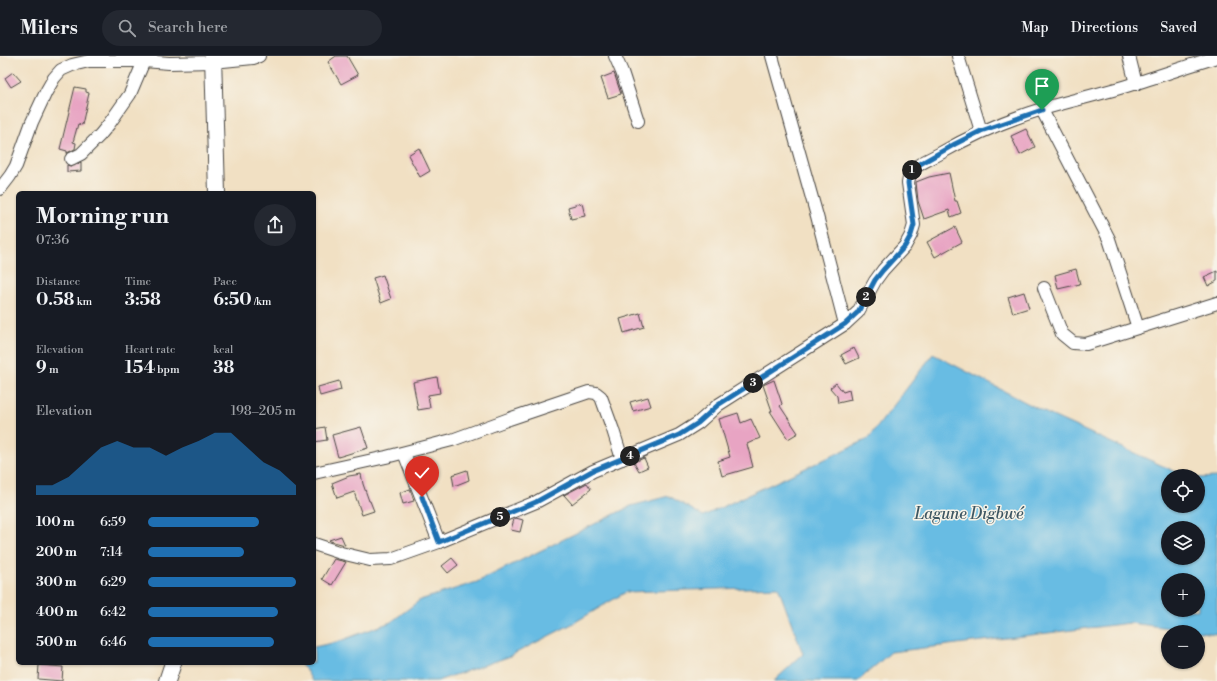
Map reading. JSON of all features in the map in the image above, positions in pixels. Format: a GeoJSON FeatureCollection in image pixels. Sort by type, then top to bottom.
{"type":"FeatureCollection","features":[{"type":"Feature","properties":{"kind":"main road"},"geometry":{"type":"LineString","coordinates":[[213,59],[217,191]]}},
{"type":"Feature","properties":{"kind":"main road"},"geometry":{"type":"LineString","coordinates":[[166,681],[172,665]]}},
{"type":"Feature","properties":{"kind":"street"},"geometry":{"type":"LineString","coordinates":[[0,189],[16,166],[32,122],[46,92],[54,78],[61,70],[72,65],[89,61],[144,61],[169,63],[213,59],[252,58],[259,56]]}},
{"type":"Feature","properties":{"kind":"street"},"geometry":{"type":"LineString","coordinates":[[615,56],[622,72],[638,121]]}},
{"type":"Feature","properties":{"kind":"street"},"geometry":{"type":"LineString","coordinates":[[772,56],[818,216],[845,324]]}},
{"type":"Feature","properties":{"kind":"street"},"geometry":{"type":"LineString","coordinates":[[958,56],[981,131]]}},
{"type":"Feature","properties":{"kind":"street"},"geometry":{"type":"LineString","coordinates":[[1129,56],[1136,84]]}},
{"type":"Feature","properties":{"kind":"street"},"geometry":{"type":"LineString","coordinates":[[316,545],[341,554],[370,560],[391,559],[439,542],[536,502],[592,471],[679,435],[698,423],[718,405],[845,324],[858,312],[879,275],[905,246],[911,235],[914,225],[908,183],[909,176],[913,168],[981,131],[1042,110],[1136,84],[1217,57]]}},
{"type":"Feature","properties":{"kind":"street"},"geometry":{"type":"LineString","coordinates":[[72,159],[81,154],[109,124],[130,94],[144,61]]}},
{"type":"Feature","properties":{"kind":"street"},"geometry":{"type":"LineString","coordinates":[[1042,110],[1109,239],[1138,328]]}},
{"type":"Feature","properties":{"kind":"street"},"geometry":{"type":"LineString","coordinates":[[1044,288],[1062,334],[1073,343],[1086,344],[1217,303]]}},
{"type":"Feature","properties":{"kind":"street"},"geometry":{"type":"LineString","coordinates":[[316,473],[404,453],[452,440],[589,392],[596,393],[601,397],[622,459]]}},
{"type":"Feature","properties":{"kind":"street"},"geometry":{"type":"LineString","coordinates":[[404,453],[439,542]]}},
{"type":"Feature","properties":{"kind":"water","name":"Lagune Digbwé"},"geometry":{"type":"Polygon","coordinates":[[[933,354],[1048,414],[1170,469],[1161,469],[1161,513],[1205,513],[1205,478],[1217,477],[1217,634],[1205,632],[1205,625],[1161,625],[1161,627],[1130,623],[891,652],[858,681],[774,681],[803,654],[778,587],[626,592],[572,624],[508,657],[437,681],[312,681],[306,670],[301,665],[316,665],[316,647],[337,642],[391,622],[420,600],[477,582],[631,506],[669,496],[703,516],[868,439],[933,354]]]}},
{"type":"Feature","properties":{"kind":"building"},"geometry":{"type":"Polygon","coordinates":[[[336,56],[347,56],[358,75],[341,84],[328,62],[336,56]]]}},
{"type":"Feature","properties":{"kind":"building"},"geometry":{"type":"Polygon","coordinates":[[[13,72],[21,81],[11,87],[5,78],[13,72]]]}},
{"type":"Feature","properties":{"kind":"building"},"geometry":{"type":"Polygon","coordinates":[[[614,73],[621,94],[608,98],[601,78],[614,73]]]}},
{"type":"Feature","properties":{"kind":"building"},"geometry":{"type":"Polygon","coordinates":[[[75,87],[86,89],[86,92],[89,93],[82,125],[78,124],[73,142],[76,143],[75,149],[67,153],[67,151],[60,149],[75,87]]]}},
{"type":"Feature","properties":{"kind":"building"},"geometry":{"type":"Polygon","coordinates":[[[1026,129],[1035,147],[1020,155],[1011,136],[1026,129]]]}},
{"type":"Feature","properties":{"kind":"building"},"geometry":{"type":"Polygon","coordinates":[[[419,148],[430,171],[420,177],[408,155],[419,148]]]}},
{"type":"Feature","properties":{"kind":"building"},"geometry":{"type":"Polygon","coordinates":[[[81,162],[81,171],[67,172],[67,165],[74,166],[81,162]]]}},
{"type":"Feature","properties":{"kind":"building"},"geometry":{"type":"Polygon","coordinates":[[[949,173],[955,201],[957,201],[961,213],[951,217],[949,210],[924,219],[918,201],[916,182],[929,177],[949,173]]]}},
{"type":"Feature","properties":{"kind":"building"},"geometry":{"type":"Polygon","coordinates":[[[582,203],[585,216],[571,219],[568,207],[582,203]]]}},
{"type":"Feature","properties":{"kind":"building"},"geometry":{"type":"Polygon","coordinates":[[[955,227],[962,242],[935,257],[927,242],[955,227]]]}},
{"type":"Feature","properties":{"kind":"building"},"geometry":{"type":"Polygon","coordinates":[[[1076,269],[1080,284],[1058,289],[1055,275],[1076,269]]]}},
{"type":"Feature","properties":{"kind":"building"},"geometry":{"type":"Polygon","coordinates":[[[1217,271],[1217,281],[1208,286],[1204,277],[1217,271]]]}},
{"type":"Feature","properties":{"kind":"building"},"geometry":{"type":"Polygon","coordinates":[[[383,275],[391,299],[381,303],[373,278],[383,275]]]}},
{"type":"Feature","properties":{"kind":"building"},"geometry":{"type":"Polygon","coordinates":[[[1024,292],[1029,308],[1013,313],[1008,297],[1024,292]]]}},
{"type":"Feature","properties":{"kind":"building"},"geometry":{"type":"Polygon","coordinates":[[[640,313],[644,327],[624,333],[620,319],[640,313]]]}},
{"type":"Feature","properties":{"kind":"building"},"geometry":{"type":"Polygon","coordinates":[[[854,348],[859,358],[846,364],[841,355],[854,348]]]}},
{"type":"Feature","properties":{"kind":"building"},"geometry":{"type":"Polygon","coordinates":[[[437,377],[440,393],[428,395],[430,408],[418,410],[413,382],[437,377]]]}},
{"type":"Feature","properties":{"kind":"building"},"geometry":{"type":"Polygon","coordinates":[[[774,380],[782,404],[780,406],[798,433],[788,439],[770,411],[772,411],[763,385],[774,380]]]}},
{"type":"Feature","properties":{"kind":"building"},"geometry":{"type":"Polygon","coordinates":[[[339,381],[341,390],[320,396],[318,387],[339,381]]]}},
{"type":"Feature","properties":{"kind":"building"},"geometry":{"type":"Polygon","coordinates":[[[836,383],[843,392],[849,390],[851,400],[838,403],[837,396],[830,388],[836,383]]]}},
{"type":"Feature","properties":{"kind":"building"},"geometry":{"type":"Polygon","coordinates":[[[648,397],[651,406],[633,411],[630,402],[648,397]]]}},
{"type":"Feature","properties":{"kind":"building"},"geometry":{"type":"Polygon","coordinates":[[[738,413],[741,423],[751,419],[760,438],[747,444],[753,467],[722,476],[718,461],[730,457],[719,419],[738,413]]]}},
{"type":"Feature","properties":{"kind":"building"},"geometry":{"type":"Polygon","coordinates":[[[325,427],[327,440],[316,442],[316,429],[325,427]]]}},
{"type":"Feature","properties":{"kind":"building"},"geometry":{"type":"Polygon","coordinates":[[[361,427],[368,448],[338,457],[332,435],[361,427]]]}},
{"type":"Feature","properties":{"kind":"building"},"geometry":{"type":"Polygon","coordinates":[[[644,458],[648,467],[639,471],[634,462],[644,458]]]}},
{"type":"Feature","properties":{"kind":"building"},"geometry":{"type":"Polygon","coordinates":[[[467,470],[469,480],[454,486],[452,475],[467,470]]]}},
{"type":"Feature","properties":{"kind":"building"},"geometry":{"type":"Polygon","coordinates":[[[361,474],[363,484],[374,511],[362,515],[354,492],[337,498],[332,483],[349,476],[361,474]]]}},
{"type":"Feature","properties":{"kind":"building"},"geometry":{"type":"Polygon","coordinates":[[[587,483],[591,489],[572,504],[564,495],[587,483]]]}},
{"type":"Feature","properties":{"kind":"building"},"geometry":{"type":"Polygon","coordinates":[[[410,489],[414,501],[403,504],[400,493],[410,489]]]}},
{"type":"Feature","properties":{"kind":"building"},"geometry":{"type":"Polygon","coordinates":[[[516,518],[523,520],[520,532],[511,530],[514,519],[516,518]]]}},
{"type":"Feature","properties":{"kind":"building"},"geometry":{"type":"Polygon","coordinates":[[[341,536],[345,545],[329,540],[341,536]]]}},
{"type":"Feature","properties":{"kind":"building"},"geometry":{"type":"Polygon","coordinates":[[[452,558],[458,565],[448,573],[442,566],[452,558]]]}},
{"type":"Feature","properties":{"kind":"building"},"geometry":{"type":"Polygon","coordinates":[[[334,559],[346,562],[332,585],[322,579],[334,559]]]}},
{"type":"Feature","properties":{"kind":"building"},"geometry":{"type":"Polygon","coordinates":[[[39,665],[63,667],[62,681],[38,679],[39,665]]]}},
{"type":"Feature","properties":{"kind":"route"},"geometry":{"type":"LineString","coordinates":[[422,497],[439,542],[536,502],[592,471],[679,435],[698,423],[718,405],[845,324],[858,312],[875,280],[905,246],[911,235],[914,225],[908,183],[909,176],[913,168],[981,131],[1042,110]]}}]}
